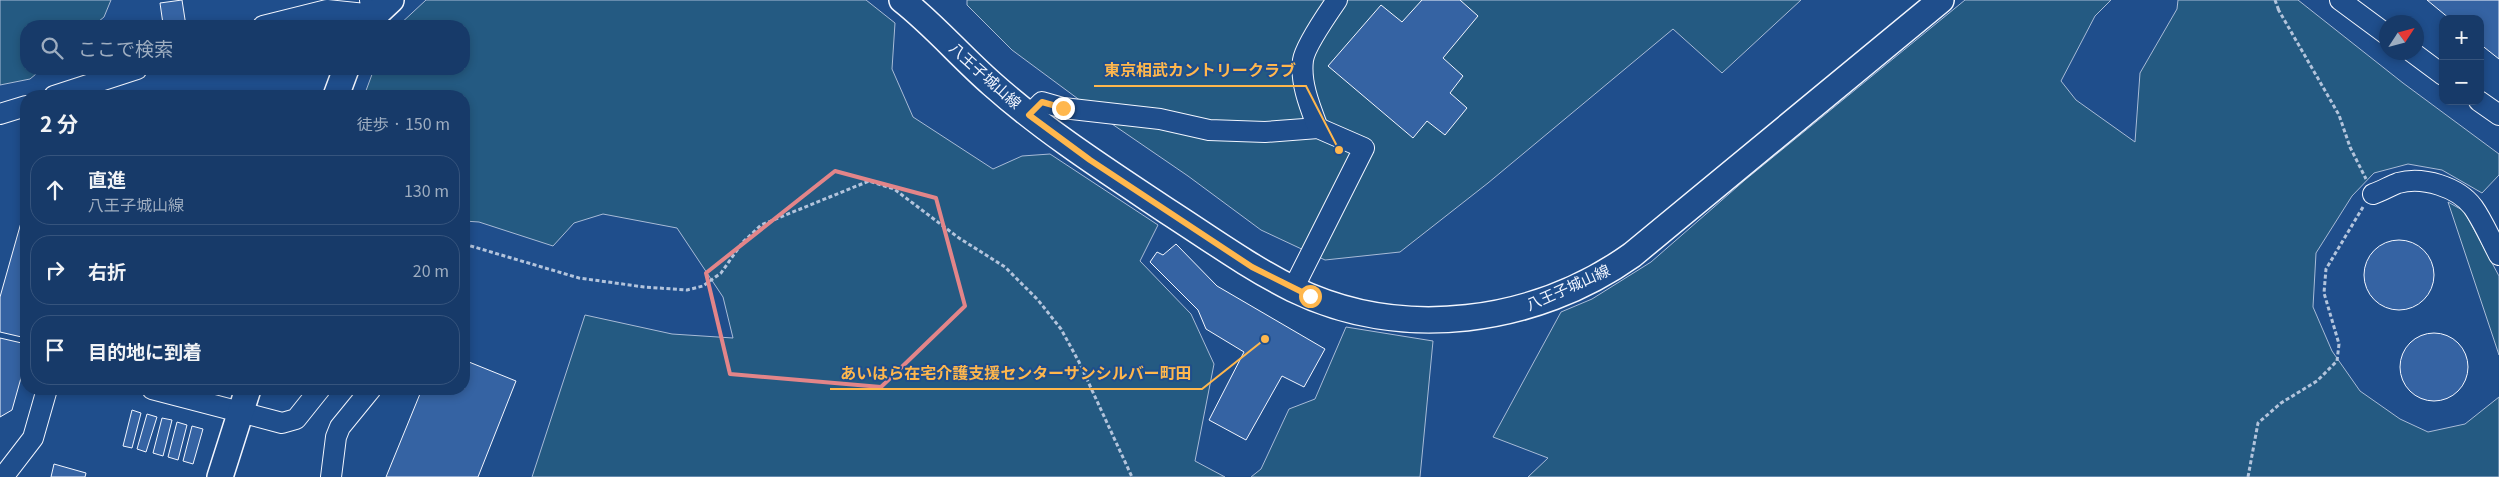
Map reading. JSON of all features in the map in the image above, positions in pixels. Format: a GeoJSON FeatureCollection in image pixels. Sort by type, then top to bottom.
{"type":"FeatureCollection","features":[{"type":"Feature","properties":{"kind":"main road","name":"八王子城山線"},"geometry":{"type":"LineString","coordinates":[[902,0],[1029,115],[1090,160],[1252,267],[1293,289],[1327,302],[1365,313],[1388,317],[1431,320],[1486,316],[1520,309],[1608,272],[1632,255],[1941,0]]}},
{"type":"Feature","properties":{"kind":"main road"},"geometry":{"type":"LineString","coordinates":[[338,90],[344,75]]}},
{"type":"Feature","properties":{"kind":"main road"},"geometry":{"type":"LineString","coordinates":[[220,477],[244,400]]}},
{"type":"Feature","properties":{"kind":"street"},"geometry":{"type":"LineString","coordinates":[[1318,128],[1304,88],[1303,59],[1324,18],[1337,0]]}},
{"type":"Feature","properties":{"kind":"street"},"geometry":{"type":"LineString","coordinates":[[2340,0],[2379,29]]}},
{"type":"Feature","properties":{"kind":"street"},"geometry":{"type":"LineString","coordinates":[[287,20],[327,10],[376,10]]}},
{"type":"Feature","properties":{"kind":"street"},"geometry":{"type":"LineString","coordinates":[[2423,60],[2439,72]]}},
{"type":"Feature","properties":{"kind":"street"},"geometry":{"type":"LineString","coordinates":[[72,90],[118,75]]}},
{"type":"Feature","properties":{"kind":"street"},"geometry":{"type":"LineString","coordinates":[[1029,115],[1042,102],[1063,108],[1160,119],[1209,130],[1265,132],[1318,128],[1364,148],[1293,289]]}},
{"type":"Feature","properties":{"kind":"street"},"geometry":{"type":"LineString","coordinates":[[2484,104],[2499,115]]}},
{"type":"Feature","properties":{"kind":"street"},"geometry":{"type":"LineString","coordinates":[[0,114],[20,108]]}},
{"type":"Feature","properties":{"kind":"street"},"geometry":{"type":"LineString","coordinates":[[2373,194],[2400,183],[2422,182],[2441,185],[2457,193],[2472,206],[2499,255]]}},
{"type":"Feature","properties":{"kind":"street"},"geometry":{"type":"LineString","coordinates":[[3,477],[33,438],[45,395]]}},
{"type":"Feature","properties":{"kind":"street"},"geometry":{"type":"LineString","coordinates":[[202,395],[244,400],[276,422],[289,422],[296,419],[315,395]]}},
{"type":"Feature","properties":{"kind":"street"},"geometry":{"type":"LineString","coordinates":[[331,477],[335,443],[340,427],[366,395]]}},
{"type":"Feature","properties":{"kind":"path"},"geometry":{"type":"LineString","coordinates":[[2248,477],[2258,423],[2281,403],[2317,382],[2337,361],[2339,344],[2324,293],[2326,269],[2373,194],[2350,147],[2339,115],[2278,10],[2275,0]]}},
{"type":"Feature","properties":{"kind":"path"},"geometry":{"type":"LineString","coordinates":[[470,246],[579,278],[644,288],[687,290],[703,286],[721,273],[742,243],[761,224],[868,181],[894,189],[959,238],[1005,267],[1038,300],[1061,329],[1079,362],[1132,477]]}},
{"type":"Feature","properties":{"kind":"highlighted area"},"geometry":{"type":"Polygon","coordinates":[[[835,171],[936,198],[965,306],[881,387],[730,374],[706,273],[835,171]]]}},
{"type":"Feature","properties":{"kind":"shaded area"},"geometry":{"type":"Polygon","coordinates":[[[0,0],[111,0],[104,17],[100,20],[20,20],[20,75],[35,75],[30,79],[0,85],[0,0]]]}},
{"type":"Feature","properties":{"kind":"shaded area"},"geometry":{"type":"Polygon","coordinates":[[[426,0],[866,0],[895,23],[892,69],[913,117],[993,169],[1022,156],[1050,154],[1158,225],[1140,261],[1191,314],[1214,364],[1195,461],[1225,477],[532,477],[585,315],[672,334],[733,338],[723,297],[677,228],[603,214],[574,223],[553,246],[479,222],[470,221],[470,90],[366,90],[372,75],[470,75],[470,20],[404,20],[426,0]]]}},
{"type":"Feature","properties":{"kind":"shaded area"},"geometry":{"type":"Polygon","coordinates":[[[967,0],[1801,0],[1722,73],[1673,29],[1488,183],[1400,252],[1325,260],[1261,230],[1188,176],[1112,124],[1012,50],[967,5],[967,0]]]}},
{"type":"Feature","properties":{"kind":"shaded area"},"geometry":{"type":"Polygon","coordinates":[[[1965,0],[2111,0],[2095,16],[2061,81],[2076,100],[2135,142],[2140,73],[2177,9],[2178,0],[2298,0],[2403,83],[2499,154],[2499,175],[2482,193],[2442,170],[2408,164],[2374,173],[2352,196],[2316,253],[2313,307],[2332,351],[2360,391],[2400,419],[2428,432],[2465,424],[2499,397],[2499,477],[1528,477],[1548,458],[1493,437],[1561,312],[1592,299],[1651,262],[1745,180],[1965,0]]]}},
{"type":"Feature","properties":{"kind":"shaded area"},"geometry":{"type":"Polygon","coordinates":[[[2448,202],[2464,211],[2499,276],[2499,355],[2448,202]]]}},
{"type":"Feature","properties":{"kind":"shaded area"},"geometry":{"type":"Polygon","coordinates":[[[1346,327],[1433,341],[1420,477],[1251,477],[1261,469],[1289,409],[1315,399],[1346,327]]]}},
{"type":"Feature","properties":{"kind":"building"},"geometry":{"type":"Polygon","coordinates":[[[182,0],[185,20],[162,20],[160,3],[182,0]]]}},
{"type":"Feature","properties":{"kind":"building"},"geometry":{"type":"Polygon","coordinates":[[[1422,0],[1460,0],[1478,16],[1443,58],[1463,76],[1450,93],[1467,108],[1445,135],[1427,121],[1413,138],[1328,66],[1381,5],[1402,22],[1422,0]]]}},
{"type":"Feature","properties":{"kind":"building"},"geometry":{"type":"Polygon","coordinates":[[[2427,0],[2499,0],[2499,59],[2484,47],[2484,15],[2445,15],[2427,0]]]}},
{"type":"Feature","properties":{"kind":"building"},"geometry":{"type":"Polygon","coordinates":[[[20,226],[20,337],[0,332],[0,297],[20,226]]]}},
{"type":"Feature","properties":{"kind":"building"},"geometry":{"type":"Polygon","coordinates":[[[2399,240],[2412,243],[2424,250],[2431,262],[2434,275],[2431,288],[2424,300],[2412,307],[2399,310],[2386,307],[2374,300],[2367,288],[2364,275],[2367,262],[2374,250],[2386,243],[2399,240]]]}},
{"type":"Feature","properties":{"kind":"building"},"geometry":{"type":"Polygon","coordinates":[[[1176,244],[1217,286],[1325,349],[1304,387],[1282,376],[1246,440],[1209,420],[1244,352],[1206,329],[1198,310],[1150,262],[1157,252],[1163,255],[1176,244]]]}},
{"type":"Feature","properties":{"kind":"building"},"geometry":{"type":"Polygon","coordinates":[[[2427,333],[2441,333],[2453,338],[2463,348],[2468,360],[2468,374],[2463,386],[2453,396],[2441,401],[2427,401],[2415,396],[2405,386],[2400,374],[2400,360],[2405,348],[2415,338],[2427,333]]]}},
{"type":"Feature","properties":{"kind":"building"},"geometry":{"type":"Polygon","coordinates":[[[0,338],[20,343],[20,381],[12,410],[0,417],[0,338]]]}},
{"type":"Feature","properties":{"kind":"building"},"geometry":{"type":"Polygon","coordinates":[[[470,362],[516,381],[478,477],[386,477],[420,395],[470,395],[470,362]]]}},
{"type":"Feature","properties":{"kind":"building"},"geometry":{"type":"Polygon","coordinates":[[[132,410],[141,413],[132,448],[123,446],[132,410]]]}},
{"type":"Feature","properties":{"kind":"building"},"geometry":{"type":"Polygon","coordinates":[[[147,414],[157,417],[146,452],[137,449],[147,414]]]}},
{"type":"Feature","properties":{"kind":"building"},"geometry":{"type":"Polygon","coordinates":[[[162,418],[172,420],[163,456],[153,453],[162,418]]]}},
{"type":"Feature","properties":{"kind":"building"},"geometry":{"type":"Polygon","coordinates":[[[177,422],[187,425],[178,460],[168,457],[177,422]]]}},
{"type":"Feature","properties":{"kind":"building"},"geometry":{"type":"Polygon","coordinates":[[[192,426],[203,429],[193,464],[183,461],[192,426]]]}},
{"type":"Feature","properties":{"kind":"building"},"geometry":{"type":"Polygon","coordinates":[[[54,464],[86,473],[85,477],[51,477],[54,464]]]}},
{"type":"Feature","properties":{"kind":"place","name":"東京相武カントリークラブ"},"geometry":{"type":"Point","coordinates":[1339,150]}},
{"type":"Feature","properties":{"kind":"place","name":"あいはら在宅介護支援センターサンシルバー町田"},"geometry":{"type":"Point","coordinates":[1265,339]}},
{"type":"Feature","properties":{"kind":"route"},"geometry":{"type":"LineString","coordinates":[[1063,108],[1042,102],[1029,115],[1090,160],[1252,267],[1310,296]]}}]}
